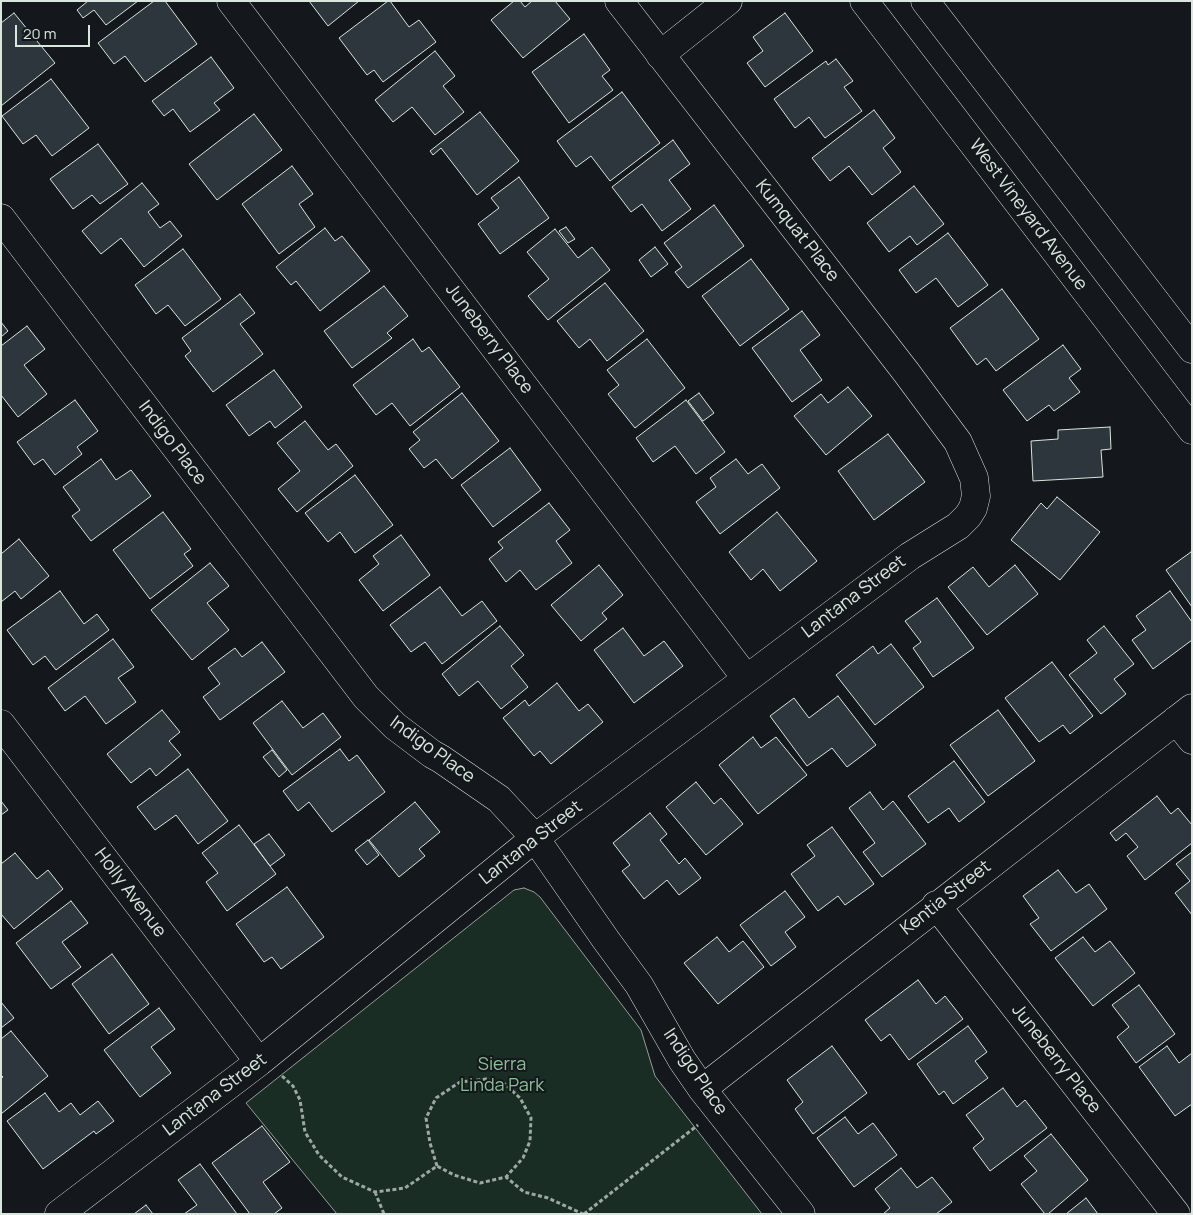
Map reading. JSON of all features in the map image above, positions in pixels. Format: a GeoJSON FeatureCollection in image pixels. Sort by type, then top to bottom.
{"type":"FeatureCollection","features":[{"type":"Feature","properties":{"kind":"street","name":"Juneberry Place"},"geometry":{"type":"LineString","coordinates":[[232,1],[746,678]]}},
{"type":"Feature","properties":{"kind":"street","name":"Kumquat Place"},"geometry":{"type":"LineString","coordinates":[[619,1],[906,372],[958,442],[969,464]]}},
{"type":"Feature","properties":{"kind":"street"},"geometry":{"type":"LineString","coordinates":[[660,55],[728,1]]}},
{"type":"Feature","properties":{"kind":"street","name":"West Vineyard Avenue"},"geometry":{"type":"LineString","coordinates":[[864,1],[1192,430]]}},
{"type":"Feature","properties":{"kind":"street"},"geometry":{"type":"LineString","coordinates":[[925,1],[1192,349]]}},
{"type":"Feature","properties":{"kind":"street","name":"Indigo Place"},"geometry":{"type":"LineString","coordinates":[[1,218],[366,697],[394,726],[499,799],[536,838],[639,985],[682,1060],[801,1214]]}},
{"type":"Feature","properties":{"kind":"street","name":"Lantana Street"},"geometry":{"type":"LineString","coordinates":[[59,1214],[269,1067],[536,838],[910,556],[958,526],[968,516],[976,496],[974,478],[969,464]]}},
{"type":"Feature","properties":{"kind":"street","name":"Kentia Street"},"geometry":{"type":"LineString","coordinates":[[702,1088],[936,905],[1187,723]]}},
{"type":"Feature","properties":{"kind":"street","name":"Holly Avenue"},"geometry":{"type":"LineString","coordinates":[[1,724],[269,1067]]}},
{"type":"Feature","properties":{"kind":"street","name":"Juneberry Place"},"geometry":{"type":"LineString","coordinates":[[936,905],[1176,1214]]}},
{"type":"Feature","properties":{"kind":"path"},"geometry":{"type":"LineString","coordinates":[[269,1067],[293,1086],[300,1100],[305,1132],[319,1155],[342,1177],[375,1192],[405,1188],[438,1166]]}},
{"type":"Feature","properties":{"kind":"path"},"geometry":{"type":"LineString","coordinates":[[486,1079],[505,1084],[520,1098],[531,1118],[530,1141],[523,1158],[506,1177],[480,1183],[454,1175],[438,1166],[430,1143],[426,1118],[436,1098],[460,1082],[486,1079]]}},
{"type":"Feature","properties":{"kind":"path"},"geometry":{"type":"LineString","coordinates":[[506,1177],[524,1192],[548,1198],[583,1214],[700,1124]]}},
{"type":"Feature","properties":{"kind":"path"},"geometry":{"type":"LineString","coordinates":[[375,1192],[384,1214]]}},
{"type":"Feature","properties":{"kind":"green space","name":"Sierra Linda Park"},"geometry":{"type":"Polygon","coordinates":[[[524,888],[540,897],[641,1030],[655,1076],[762,1214],[337,1214],[246,1103],[514,890],[524,888]]]}},
{"type":"Feature","properties":{"kind":"building"},"geometry":{"type":"Polygon","coordinates":[[[88,1],[138,1],[106,25],[94,10],[83,18],[77,10],[88,1]]]}},
{"type":"Feature","properties":{"kind":"building"},"geometry":{"type":"Polygon","coordinates":[[[154,1],[165,1],[197,44],[145,82],[125,56],[114,64],[98,43],[154,1]]]}},
{"type":"Feature","properties":{"kind":"building"},"geometry":{"type":"Polygon","coordinates":[[[309,1],[359,1],[328,26],[309,1]]]}},
{"type":"Feature","properties":{"kind":"building"},"geometry":{"type":"Polygon","coordinates":[[[390,1],[409,27],[419,20],[436,42],[383,82],[374,70],[367,75],[339,38],[390,1]]]}},
{"type":"Feature","properties":{"kind":"building"},"geometry":{"type":"Polygon","coordinates":[[[514,1],[520,1],[525,7],[532,1],[555,1],[570,19],[523,58],[491,20],[514,1]]]}},
{"type":"Feature","properties":{"kind":"building"},"geometry":{"type":"Polygon","coordinates":[[[14,13],[55,63],[1,106],[1,23],[14,13]]]}},
{"type":"Feature","properties":{"kind":"building"},"geometry":{"type":"Polygon","coordinates":[[[785,13],[813,51],[765,87],[747,63],[763,51],[753,37],[785,13]]]}},
{"type":"Feature","properties":{"kind":"building"},"geometry":{"type":"Polygon","coordinates":[[[584,34],[610,70],[602,76],[613,90],[569,123],[532,72],[584,34]]]}},
{"type":"Feature","properties":{"kind":"building"},"geometry":{"type":"Polygon","coordinates":[[[435,51],[455,76],[443,86],[464,112],[435,135],[412,107],[393,122],[375,100],[435,51]]]}},
{"type":"Feature","properties":{"kind":"building"},"geometry":{"type":"Polygon","coordinates":[[[211,57],[234,88],[214,103],[220,110],[190,132],[173,109],[164,116],[152,101],[211,57]]]}},
{"type":"Feature","properties":{"kind":"building"},"geometry":{"type":"Polygon","coordinates":[[[836,59],[853,81],[844,87],[862,111],[825,138],[809,117],[795,128],[774,99],[826,61],[828,65],[836,59]]]}},
{"type":"Feature","properties":{"kind":"building"},"geometry":{"type":"Polygon","coordinates":[[[51,79],[89,128],[52,156],[36,135],[23,144],[2,116],[51,79]]]}},
{"type":"Feature","properties":{"kind":"building"},"geometry":{"type":"Polygon","coordinates":[[[622,92],[660,143],[610,181],[591,156],[576,167],[557,141],[622,92]]]}},
{"type":"Feature","properties":{"kind":"building"},"geometry":{"type":"Polygon","coordinates":[[[874,110],[895,138],[883,148],[901,172],[872,195],[849,166],[830,181],[812,158],[874,110]]]}},
{"type":"Feature","properties":{"kind":"building"},"geometry":{"type":"Polygon","coordinates":[[[480,112],[519,161],[477,195],[441,148],[433,155],[430,151],[480,112]]]}},
{"type":"Feature","properties":{"kind":"building"},"geometry":{"type":"Polygon","coordinates":[[[254,114],[282,150],[217,200],[189,164],[254,114]]]}},
{"type":"Feature","properties":{"kind":"building"},"geometry":{"type":"Polygon","coordinates":[[[673,140],[690,164],[669,180],[691,209],[662,231],[642,204],[631,212],[612,187],[673,140]]]}},
{"type":"Feature","properties":{"kind":"building"},"geometry":{"type":"Polygon","coordinates":[[[98,144],[128,184],[100,204],[92,195],[73,209],[50,179],[98,144]]]}},
{"type":"Feature","properties":{"kind":"building"},"geometry":{"type":"Polygon","coordinates":[[[292,166],[313,194],[299,204],[315,227],[279,254],[242,204],[292,166]]]}},
{"type":"Feature","properties":{"kind":"building"},"geometry":{"type":"Polygon","coordinates":[[[519,177],[549,218],[500,254],[478,224],[499,208],[491,198],[519,177]]]}},
{"type":"Feature","properties":{"kind":"building"},"geometry":{"type":"Polygon","coordinates":[[[142,183],[159,204],[148,212],[160,228],[170,221],[182,236],[144,267],[121,238],[101,254],[82,231],[142,183]]]}},
{"type":"Feature","properties":{"kind":"building"},"geometry":{"type":"Polygon","coordinates":[[[914,186],[944,224],[917,245],[910,236],[889,252],[867,223],[914,186]]]}},
{"type":"Feature","properties":{"kind":"building"},"geometry":{"type":"Polygon","coordinates":[[[714,205],[744,246],[688,288],[675,272],[682,267],[664,243],[714,205]]]}},
{"type":"Feature","properties":{"kind":"building"},"geometry":{"type":"Polygon","coordinates":[[[566,227],[575,239],[568,243],[559,231],[566,227]]]}},
{"type":"Feature","properties":{"kind":"building"},"geometry":{"type":"Polygon","coordinates":[[[325,228],[335,241],[342,236],[370,271],[320,311],[296,281],[291,285],[276,267],[325,228]]]}},
{"type":"Feature","properties":{"kind":"building"},"geometry":{"type":"Polygon","coordinates":[[[555,229],[578,258],[592,247],[610,270],[548,320],[528,296],[549,279],[527,252],[555,229]]]}},
{"type":"Feature","properties":{"kind":"building"},"geometry":{"type":"Polygon","coordinates":[[[948,233],[988,285],[958,307],[936,278],[916,293],[899,270],[948,233]]]}},
{"type":"Feature","properties":{"kind":"building"},"geometry":{"type":"Polygon","coordinates":[[[655,247],[668,264],[651,277],[639,260],[655,247]]]}},
{"type":"Feature","properties":{"kind":"building"},"geometry":{"type":"Polygon","coordinates":[[[183,249],[221,299],[185,326],[168,305],[156,314],[135,285],[183,249]]]}},
{"type":"Feature","properties":{"kind":"building"},"geometry":{"type":"Polygon","coordinates":[[[751,259],[789,309],[740,346],[702,296],[751,259]]]}},
{"type":"Feature","properties":{"kind":"building"},"geometry":{"type":"Polygon","coordinates":[[[605,283],[644,331],[607,361],[590,339],[579,348],[557,321],[605,283]]]}},
{"type":"Feature","properties":{"kind":"building"},"geometry":{"type":"Polygon","coordinates":[[[384,286],[408,316],[387,333],[392,338],[352,368],[324,331],[384,286]]]}},
{"type":"Feature","properties":{"kind":"building"},"geometry":{"type":"Polygon","coordinates":[[[1002,289],[1039,339],[996,371],[986,358],[977,365],[950,328],[1002,289]]]}},
{"type":"Feature","properties":{"kind":"building"},"geometry":{"type":"Polygon","coordinates":[[[240,294],[255,313],[240,324],[263,354],[213,392],[185,356],[191,351],[182,338],[240,294]]]}},
{"type":"Feature","properties":{"kind":"building"},"geometry":{"type":"Polygon","coordinates":[[[802,311],[820,335],[800,350],[822,380],[792,402],[752,348],[802,311]]]}},
{"type":"Feature","properties":{"kind":"building"},"geometry":{"type":"Polygon","coordinates":[[[1,322],[8,331],[1,337],[1,322]]]}},
{"type":"Feature","properties":{"kind":"building"},"geometry":{"type":"Polygon","coordinates":[[[27,326],[45,349],[24,365],[47,394],[18,417],[1,395],[1,346],[27,326]]]}},
{"type":"Feature","properties":{"kind":"building"},"geometry":{"type":"Polygon","coordinates":[[[413,339],[422,352],[429,347],[460,387],[410,426],[392,403],[376,415],[353,385],[413,339]]]}},
{"type":"Feature","properties":{"kind":"building"},"geometry":{"type":"Polygon","coordinates":[[[647,339],[685,388],[635,428],[608,394],[619,385],[607,370],[647,339]]]}},
{"type":"Feature","properties":{"kind":"building"},"geometry":{"type":"Polygon","coordinates":[[[1063,345],[1081,369],[1069,378],[1080,392],[1054,411],[1049,405],[1027,421],[1003,390],[1063,345]]]}},
{"type":"Feature","properties":{"kind":"building"},"geometry":{"type":"Polygon","coordinates":[[[274,370],[302,407],[275,428],[270,421],[249,436],[226,405],[274,370]]]}},
{"type":"Feature","properties":{"kind":"building"},"geometry":{"type":"Polygon","coordinates":[[[848,387],[872,416],[826,455],[794,416],[821,394],[828,403],[848,387]]]}},
{"type":"Feature","properties":{"kind":"building"},"geometry":{"type":"Polygon","coordinates":[[[462,393],[499,441],[452,479],[436,459],[424,468],[409,449],[420,440],[413,432],[462,393]]]}},
{"type":"Feature","properties":{"kind":"building"},"geometry":{"type":"Polygon","coordinates":[[[699,393],[714,413],[703,421],[688,401],[699,393]]]}},
{"type":"Feature","properties":{"kind":"building"},"geometry":{"type":"Polygon","coordinates":[[[75,400],[98,431],[77,447],[82,454],[55,475],[43,459],[34,465],[17,442],[75,400]]]}},
{"type":"Feature","properties":{"kind":"building"},"geometry":{"type":"Polygon","coordinates":[[[686,400],[725,452],[696,474],[675,446],[653,462],[636,438],[686,400]]]}},
{"type":"Feature","properties":{"kind":"building"},"geometry":{"type":"Polygon","coordinates":[[[305,421],[328,450],[336,444],[353,466],[297,512],[278,489],[300,471],[277,443],[305,421]]]}},
{"type":"Feature","properties":{"kind":"building"},"geometry":{"type":"Polygon","coordinates":[[[1110,427],[1111,449],[1101,450],[1103,477],[1033,481],[1031,441],[1058,439],[1058,430],[1110,427]]]}},
{"type":"Feature","properties":{"kind":"building"},"geometry":{"type":"Polygon","coordinates":[[[888,434],[925,482],[874,520],[838,471],[888,434]]]}},
{"type":"Feature","properties":{"kind":"building"},"geometry":{"type":"Polygon","coordinates":[[[510,448],[541,490],[493,527],[461,485],[510,448]]]}},
{"type":"Feature","properties":{"kind":"building"},"geometry":{"type":"Polygon","coordinates":[[[101,459],[116,480],[131,470],[151,496],[91,541],[72,516],[80,510],[63,487],[101,459]]]}},
{"type":"Feature","properties":{"kind":"building"},"geometry":{"type":"Polygon","coordinates":[[[736,459],[748,474],[762,464],[780,488],[720,534],[696,502],[716,487],[710,478],[736,459]]]}},
{"type":"Feature","properties":{"kind":"building"},"geometry":{"type":"Polygon","coordinates":[[[355,475],[393,525],[355,553],[340,532],[328,542],[305,513],[355,475]]]}},
{"type":"Feature","properties":{"kind":"building"},"geometry":{"type":"Polygon","coordinates":[[[1057,497],[1100,532],[1060,580],[1011,540],[1041,503],[1047,509],[1057,497]]]}},
{"type":"Feature","properties":{"kind":"building"},"geometry":{"type":"Polygon","coordinates":[[[549,503],[570,530],[556,541],[572,563],[536,590],[520,570],[506,582],[489,559],[503,548],[498,542],[549,503]]]}},
{"type":"Feature","properties":{"kind":"building"},"geometry":{"type":"Polygon","coordinates":[[[163,512],[191,549],[184,554],[193,566],[150,599],[113,550],[163,512]]]}},
{"type":"Feature","properties":{"kind":"building"},"geometry":{"type":"Polygon","coordinates":[[[777,512],[817,561],[780,591],[763,569],[751,580],[729,552],[777,512]]]}},
{"type":"Feature","properties":{"kind":"building"},"geometry":{"type":"Polygon","coordinates":[[[401,535],[430,575],[383,611],[359,580],[379,564],[373,556],[401,535]]]}},
{"type":"Feature","properties":{"kind":"building"},"geometry":{"type":"Polygon","coordinates":[[[19,539],[49,576],[21,599],[15,591],[1,602],[1,554],[19,539]]]}},
{"type":"Feature","properties":{"kind":"building"},"geometry":{"type":"Polygon","coordinates":[[[1191,552],[1192,554],[1192,607],[1166,570],[1191,552]]]}},
{"type":"Feature","properties":{"kind":"building"},"geometry":{"type":"Polygon","coordinates":[[[210,563],[229,586],[207,603],[229,630],[192,660],[151,610],[210,563]]]}},
{"type":"Feature","properties":{"kind":"building"},"geometry":{"type":"Polygon","coordinates":[[[599,565],[623,595],[602,613],[607,619],[581,641],[551,605],[599,565]]]}},
{"type":"Feature","properties":{"kind":"building"},"geometry":{"type":"Polygon","coordinates":[[[1015,565],[1038,594],[987,635],[948,587],[973,567],[989,587],[1015,565]]]}},
{"type":"Feature","properties":{"kind":"building"},"geometry":{"type":"Polygon","coordinates":[[[440,587],[462,616],[482,601],[497,621],[442,664],[425,642],[411,652],[390,625],[440,587]]]}},
{"type":"Feature","properties":{"kind":"building"},"geometry":{"type":"Polygon","coordinates":[[[60,591],[84,624],[97,614],[109,630],[56,670],[45,656],[33,665],[7,630],[60,591]]]}},
{"type":"Feature","properties":{"kind":"building"},"geometry":{"type":"Polygon","coordinates":[[[1170,591],[1192,622],[1192,640],[1153,669],[1132,640],[1146,630],[1136,616],[1170,591]]]}},
{"type":"Feature","properties":{"kind":"building"},"geometry":{"type":"Polygon","coordinates":[[[937,598],[974,648],[933,677],[913,648],[921,642],[905,621],[937,598]]]}},
{"type":"Feature","properties":{"kind":"building"},"geometry":{"type":"Polygon","coordinates":[[[500,626],[524,655],[511,666],[528,687],[501,709],[478,681],[459,696],[442,674],[500,626]]]}},
{"type":"Feature","properties":{"kind":"building"},"geometry":{"type":"Polygon","coordinates":[[[1104,626],[1134,664],[1114,679],[1126,694],[1101,714],[1069,675],[1097,653],[1087,640],[1104,626]]]}},
{"type":"Feature","properties":{"kind":"building"},"geometry":{"type":"Polygon","coordinates":[[[623,628],[644,656],[664,641],[683,666],[634,703],[594,650],[623,628]]]}},
{"type":"Feature","properties":{"kind":"building"},"geometry":{"type":"Polygon","coordinates":[[[113,639],[134,667],[118,678],[136,702],[106,724],[85,696],[65,711],[48,688],[113,639]]]}},
{"type":"Feature","properties":{"kind":"building"},"geometry":{"type":"Polygon","coordinates":[[[262,642],[285,672],[220,720],[203,697],[220,684],[208,668],[235,648],[242,657],[262,642]]]}},
{"type":"Feature","properties":{"kind":"building"},"geometry":{"type":"Polygon","coordinates":[[[891,644],[924,687],[875,725],[836,675],[873,646],[878,654],[891,644]]]}},
{"type":"Feature","properties":{"kind":"building"},"geometry":{"type":"Polygon","coordinates":[[[1052,662],[1093,716],[1070,734],[1063,725],[1039,742],[1005,698],[1052,662]]]}},
{"type":"Feature","properties":{"kind":"building"},"geometry":{"type":"Polygon","coordinates":[[[557,683],[579,711],[588,704],[603,722],[551,764],[540,751],[534,756],[503,718],[525,700],[529,706],[557,683]]]}},
{"type":"Feature","properties":{"kind":"building"},"geometry":{"type":"Polygon","coordinates":[[[838,696],[876,745],[847,767],[832,748],[807,766],[770,716],[794,698],[809,718],[838,696]]]}},
{"type":"Feature","properties":{"kind":"building"},"geometry":{"type":"Polygon","coordinates":[[[282,701],[303,728],[323,713],[341,737],[292,775],[253,723],[282,701]]]}},
{"type":"Feature","properties":{"kind":"building"},"geometry":{"type":"Polygon","coordinates":[[[162,710],[180,732],[169,741],[181,755],[156,776],[150,768],[131,783],[107,754],[162,710]]]}},
{"type":"Feature","properties":{"kind":"building"},"geometry":{"type":"Polygon","coordinates":[[[998,710],[1035,761],[988,796],[950,745],[998,710]]]}},
{"type":"Feature","properties":{"kind":"building"},"geometry":{"type":"Polygon","coordinates":[[[753,737],[761,748],[776,737],[807,775],[758,814],[719,765],[753,737]]]}},
{"type":"Feature","properties":{"kind":"building"},"geometry":{"type":"Polygon","coordinates":[[[340,749],[349,761],[357,755],[385,792],[332,832],[309,802],[298,811],[283,791],[340,749]]]}},
{"type":"Feature","properties":{"kind":"building"},"geometry":{"type":"Polygon","coordinates":[[[272,750],[287,770],[279,777],[263,757],[272,750]]]}},
{"type":"Feature","properties":{"kind":"building"},"geometry":{"type":"Polygon","coordinates":[[[954,761],[985,802],[959,822],[949,808],[928,823],[908,796],[954,761]]]}},
{"type":"Feature","properties":{"kind":"building"},"geometry":{"type":"Polygon","coordinates":[[[188,769],[228,821],[198,844],[176,815],[155,830],[137,807],[188,769]]]}},
{"type":"Feature","properties":{"kind":"building"},"geometry":{"type":"Polygon","coordinates":[[[696,782],[714,804],[721,798],[743,824],[706,855],[666,807],[696,782]]]}},
{"type":"Feature","properties":{"kind":"building"},"geometry":{"type":"Polygon","coordinates":[[[870,792],[883,810],[893,801],[926,844],[882,877],[863,852],[875,843],[849,808],[870,792]]]}},
{"type":"Feature","properties":{"kind":"building"},"geometry":{"type":"Polygon","coordinates":[[[1157,796],[1171,814],[1178,808],[1192,825],[1192,843],[1145,880],[1127,856],[1138,847],[1126,833],[1116,841],[1110,833],[1157,796]]]}},
{"type":"Feature","properties":{"kind":"building"},"geometry":{"type":"Polygon","coordinates":[[[1,801],[8,810],[1,815],[1,801]]]}},
{"type":"Feature","properties":{"kind":"building"},"geometry":{"type":"Polygon","coordinates":[[[415,802],[440,832],[419,849],[425,856],[399,877],[369,840],[415,802]]]}},
{"type":"Feature","properties":{"kind":"building"},"geometry":{"type":"Polygon","coordinates":[[[650,813],[667,834],[660,840],[679,864],[685,858],[701,878],[679,895],[667,880],[644,899],[622,871],[630,865],[613,843],[650,813]]]}},
{"type":"Feature","properties":{"kind":"building"},"geometry":{"type":"Polygon","coordinates":[[[239,825],[276,874],[227,911],[206,882],[218,873],[202,853],[239,825]]]}},
{"type":"Feature","properties":{"kind":"building"},"geometry":{"type":"Polygon","coordinates":[[[832,827],[874,884],[845,905],[838,896],[818,911],[791,874],[815,856],[807,845],[832,827]]]}},
{"type":"Feature","properties":{"kind":"building"},"geometry":{"type":"Polygon","coordinates":[[[269,834],[285,855],[270,866],[254,844],[269,834]]]}},
{"type":"Feature","properties":{"kind":"building"},"geometry":{"type":"Polygon","coordinates":[[[368,840],[379,855],[367,865],[355,850],[368,840]]]}},
{"type":"Feature","properties":{"kind":"building"},"geometry":{"type":"Polygon","coordinates":[[[1192,852],[1192,915],[1175,893],[1190,881],[1176,864],[1192,852]]]}},
{"type":"Feature","properties":{"kind":"building"},"geometry":{"type":"Polygon","coordinates":[[[15,853],[37,879],[48,870],[63,889],[14,929],[1,914],[1,864],[15,853]]]}},
{"type":"Feature","properties":{"kind":"building"},"geometry":{"type":"Polygon","coordinates":[[[1058,870],[1076,893],[1089,884],[1107,909],[1051,951],[1030,924],[1039,918],[1023,896],[1058,870]]]}},
{"type":"Feature","properties":{"kind":"building"},"geometry":{"type":"Polygon","coordinates":[[[287,887],[324,937],[281,969],[272,957],[264,962],[236,924],[287,887]]]}},
{"type":"Feature","properties":{"kind":"building"},"geometry":{"type":"Polygon","coordinates":[[[785,891],[805,917],[785,932],[796,947],[771,966],[740,925],[785,891]]]}},
{"type":"Feature","properties":{"kind":"building"},"geometry":{"type":"Polygon","coordinates":[[[71,901],[88,923],[62,942],[81,967],[51,989],[16,943],[71,901]]]}},
{"type":"Feature","properties":{"kind":"building"},"geometry":{"type":"Polygon","coordinates":[[[717,937],[729,952],[743,941],[764,967],[718,1004],[684,963],[717,937]]]}},
{"type":"Feature","properties":{"kind":"building"},"geometry":{"type":"Polygon","coordinates":[[[1083,937],[1095,952],[1110,941],[1135,973],[1093,1006],[1055,958],[1083,937]]]}},
{"type":"Feature","properties":{"kind":"building"},"geometry":{"type":"Polygon","coordinates":[[[112,954],[149,1004],[109,1034],[72,984],[112,954]]]}},
{"type":"Feature","properties":{"kind":"building"},"geometry":{"type":"Polygon","coordinates":[[[918,980],[936,1004],[945,996],[963,1019],[909,1060],[890,1034],[881,1041],[865,1020],[918,980]]]}},
{"type":"Feature","properties":{"kind":"building"},"geometry":{"type":"Polygon","coordinates":[[[1139,985],[1175,1034],[1136,1063],[1117,1037],[1129,1027],[1112,1005],[1139,985]]]}},
{"type":"Feature","properties":{"kind":"building"},"geometry":{"type":"Polygon","coordinates":[[[1,1002],[14,1018],[1,1028],[1,1002]]]}},
{"type":"Feature","properties":{"kind":"building"},"geometry":{"type":"Polygon","coordinates":[[[159,1008],[175,1029],[151,1047],[171,1073],[140,1097],[104,1050],[159,1008]]]}},
{"type":"Feature","properties":{"kind":"building"},"geometry":{"type":"Polygon","coordinates":[[[968,1026],[987,1052],[975,1061],[988,1078],[953,1104],[944,1091],[939,1095],[917,1064],[968,1026]]]}},
{"type":"Feature","properties":{"kind":"building"},"geometry":{"type":"Polygon","coordinates":[[[11,1031],[48,1076],[1,1114],[1,1078],[3,1077],[1,1075],[1,1039],[11,1031]]]}},
{"type":"Feature","properties":{"kind":"building"},"geometry":{"type":"Polygon","coordinates":[[[832,1046],[867,1093],[813,1134],[795,1109],[803,1102],[787,1080],[832,1046]]]}},
{"type":"Feature","properties":{"kind":"building"},"geometry":{"type":"Polygon","coordinates":[[[1167,1046],[1179,1063],[1192,1053],[1192,1104],[1175,1116],[1139,1067],[1167,1046]]]}},
{"type":"Feature","properties":{"kind":"building"},"geometry":{"type":"Polygon","coordinates":[[[1003,1088],[1017,1107],[1025,1100],[1047,1128],[990,1171],[973,1148],[984,1139],[966,1115],[1003,1088]]]}},
{"type":"Feature","properties":{"kind":"building"},"geometry":{"type":"Polygon","coordinates":[[[45,1093],[59,1112],[71,1103],[80,1115],[98,1101],[114,1121],[96,1134],[94,1131],[43,1169],[7,1121],[45,1093]]]}},
{"type":"Feature","properties":{"kind":"building"},"geometry":{"type":"Polygon","coordinates":[[[845,1117],[858,1134],[873,1123],[897,1155],[854,1187],[817,1138],[845,1117]]]}},
{"type":"Feature","properties":{"kind":"building"},"geometry":{"type":"Polygon","coordinates":[[[262,1126],[290,1162],[263,1182],[282,1208],[274,1214],[250,1214],[212,1163],[262,1126]]]}},
{"type":"Feature","properties":{"kind":"building"},"geometry":{"type":"Polygon","coordinates":[[[1051,1134],[1088,1180],[1048,1214],[1045,1214],[1021,1184],[1037,1171],[1024,1156],[1051,1134]]]}},
{"type":"Feature","properties":{"kind":"building"},"geometry":{"type":"Polygon","coordinates":[[[200,1164],[237,1214],[184,1214],[197,1205],[178,1180],[200,1164]]]}},
{"type":"Feature","properties":{"kind":"building"},"geometry":{"type":"Polygon","coordinates":[[[901,1168],[917,1188],[932,1177],[952,1202],[936,1214],[883,1214],[890,1208],[875,1189],[901,1168]]]}},
{"type":"Feature","properties":{"kind":"building"},"geometry":{"type":"Polygon","coordinates":[[[1086,1198],[1098,1214],[1066,1214],[1086,1198]]]}},
{"type":"Feature","properties":{"kind":"building"},"geometry":{"type":"Polygon","coordinates":[[[146,1205],[153,1214],[134,1214],[146,1205]]]}}]}
